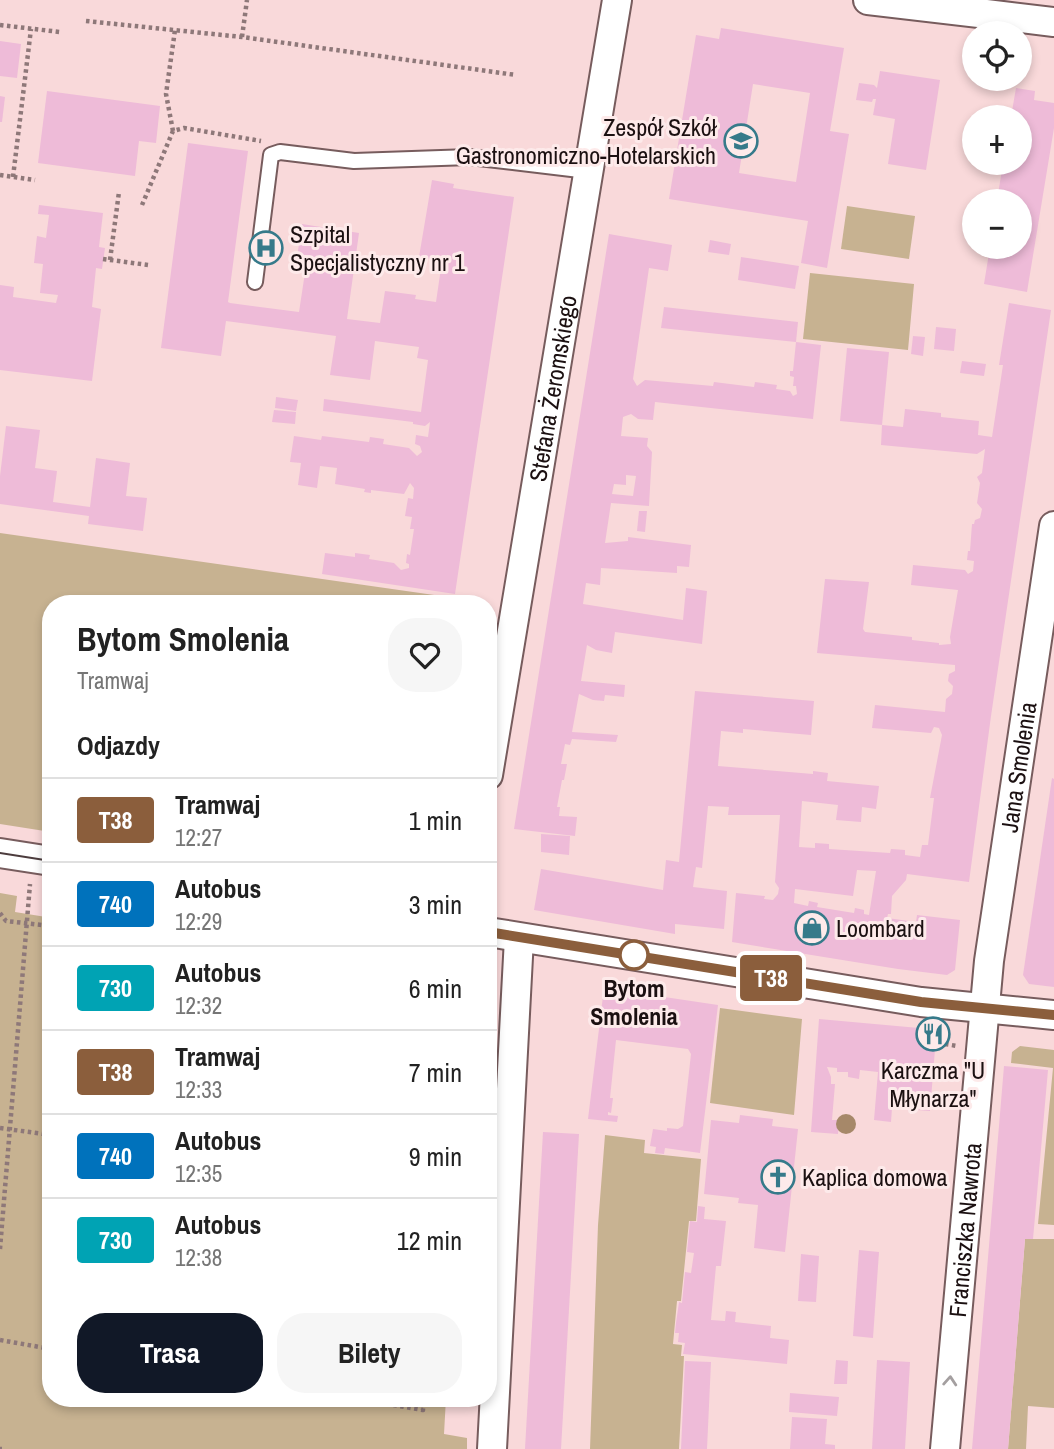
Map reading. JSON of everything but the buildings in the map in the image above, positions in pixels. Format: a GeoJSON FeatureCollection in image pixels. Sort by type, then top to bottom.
{"type":"FeatureCollection","features":[{"type":"Feature","properties":{"kind":"street","name":"Stefana Żeromskiego"},"geometry":{"type":"LineString","coordinates":[[497,721],[617,0]]}},
{"type":"Feature","properties":{"kind":"street"},"geometry":{"type":"LineString","coordinates":[[868,0],[1054,22]]}},
{"type":"Feature","properties":{"kind":"street","name":"Jana Smolenia"},"geometry":{"type":"LineString","coordinates":[[986,1008],[991,947],[1054,526]]}},
{"type":"Feature","properties":{"kind":"street"},"geometry":{"type":"LineString","coordinates":[[0,853],[42,859]]}},
{"type":"Feature","properties":{"kind":"street"},"geometry":{"type":"LineString","coordinates":[[497,934],[844,990],[1054,1015]]}},
{"type":"Feature","properties":{"kind":"street"},"geometry":{"type":"LineString","coordinates":[[497,1354],[519,938]]}},
{"type":"Feature","properties":{"kind":"street","name":"Franciszka Nawrota"},"geometry":{"type":"LineString","coordinates":[[945,1449],[986,1008]]}},
{"type":"Feature","properties":{"kind":"street"},"geometry":{"type":"LineString","coordinates":[[492,1449],[494,1407]]}},
{"type":"Feature","properties":{"kind":"lane"},"geometry":{"type":"LineString","coordinates":[[255,282],[271,155],[279,152],[354,161],[470,157],[588,171]]}},
{"type":"Feature","properties":{"kind":"path"},"geometry":{"type":"LineString","coordinates":[[242,37],[247,0]]}},
{"type":"Feature","properties":{"kind":"path"},"geometry":{"type":"LineString","coordinates":[[86,21],[242,37],[516,75]]}},
{"type":"Feature","properties":{"kind":"path"},"geometry":{"type":"LineString","coordinates":[[0,25],[60,32]]}},
{"type":"Feature","properties":{"kind":"path"},"geometry":{"type":"LineString","coordinates":[[13,177],[31,29]]}},
{"type":"Feature","properties":{"kind":"path"},"geometry":{"type":"LineString","coordinates":[[142,205],[173,131],[166,94],[174,30]]}},
{"type":"Feature","properties":{"kind":"path"},"geometry":{"type":"LineString","coordinates":[[173,131],[184,128],[257,139],[279,152]]}},
{"type":"Feature","properties":{"kind":"path"},"geometry":{"type":"LineString","coordinates":[[0,175],[35,180]]}},
{"type":"Feature","properties":{"kind":"path"},"geometry":{"type":"LineString","coordinates":[[110,260],[118,192]]}},
{"type":"Feature","properties":{"kind":"path"},"geometry":{"type":"LineString","coordinates":[[103,259],[148,265]]}},
{"type":"Feature","properties":{"kind":"path"},"geometry":{"type":"LineString","coordinates":[[0,1248],[30,883],[20,881]]}},
{"type":"Feature","properties":{"kind":"path"},"geometry":{"type":"LineString","coordinates":[[0,913],[6,921],[42,925]]}},
{"type":"Feature","properties":{"kind":"path"},"geometry":{"type":"LineString","coordinates":[[0,1128],[42,1134]]}},
{"type":"Feature","properties":{"kind":"path"},"geometry":{"type":"LineString","coordinates":[[0,1340],[42,1347]]}},
{"type":"Feature","properties":{"kind":"shaded area"},"geometry":{"type":"Polygon","coordinates":[[[847,206],[915,216],[909,259],[841,249],[847,206]]]}},
{"type":"Feature","properties":{"kind":"shaded area"},"geometry":{"type":"Polygon","coordinates":[[[810,273],[914,284],[908,350],[803,339],[810,273]]]}},
{"type":"Feature","properties":{"kind":"shaded area"},"geometry":{"type":"Polygon","coordinates":[[[0,533],[434,595],[42,595],[42,831],[0,824],[0,533]]]}},
{"type":"Feature","properties":{"kind":"shaded area"},"geometry":{"type":"Polygon","coordinates":[[[0,893],[17,896],[15,912],[42,916],[42,1407],[446,1407],[444,1434],[467,1438],[467,1449],[0,1449],[0,893]]]}},
{"type":"Feature","properties":{"kind":"shaded area"},"geometry":{"type":"Polygon","coordinates":[[[720,1008],[802,1019],[794,1115],[710,1103],[720,1008]]]}},
{"type":"Feature","properties":{"kind":"shaded area"},"geometry":{"type":"Polygon","coordinates":[[[1020,1046],[1054,1050],[1054,1225],[1038,1224],[1053,1068],[1011,1063],[1012,1052],[1020,1046]]]}},
{"type":"Feature","properties":{"kind":"shaded area"},"geometry":{"type":"Polygon","coordinates":[[[605,1135],[645,1140],[644,1153],[701,1159],[696,1221],[689,1221],[681,1301],[677,1301],[673,1344],[682,1345],[681,1356],[684,1356],[679,1449],[590,1449],[598,1225],[605,1135]]]}},
{"type":"Feature","properties":{"kind":"shaded area"},"geometry":{"type":"Polygon","coordinates":[[[1025,1239],[1054,1239],[1054,1408],[1028,1406],[1026,1449],[1008,1449],[1025,1239]]]}},
{"type":"Feature","properties":{"kind":"tram line"},"geometry":{"type":"LineString","coordinates":[[0,853],[42,860]]}},
{"type":"Feature","properties":{"kind":"tram line"},"geometry":{"type":"LineString","coordinates":[[497,933],[921,1002],[1054,1015]]}},
{"type":"Feature","properties":{"kind":"tram line","name":"T38"},"geometry":{"type":"LineString","coordinates":[[497,934],[921,1002],[1054,1015]]}},
{"type":"Feature","properties":{"kind":"place","name":"Zespół Szkół Gastronomiczno-Hotelarskich"},"geometry":{"type":"Point","coordinates":[741,141]}},
{"type":"Feature","properties":{"kind":"place","name":"Szpital Specjalistyczny nr 1"},"geometry":{"type":"Point","coordinates":[266,248]}},
{"type":"Feature","properties":{"kind":"place","name":"Loombard"},"geometry":{"type":"Point","coordinates":[812,928]}},
{"type":"Feature","properties":{"kind":"place","name":"Bytom Smolenia"},"geometry":{"type":"Point","coordinates":[634,955]}},
{"type":"Feature","properties":{"kind":"place","name":"Karczma \"U Młynarza\""},"geometry":{"type":"Point","coordinates":[933,1034]}},
{"type":"Feature","properties":{"kind":"place","name":"Kaplica domowa"},"geometry":{"type":"Point","coordinates":[778,1177]}}]}
